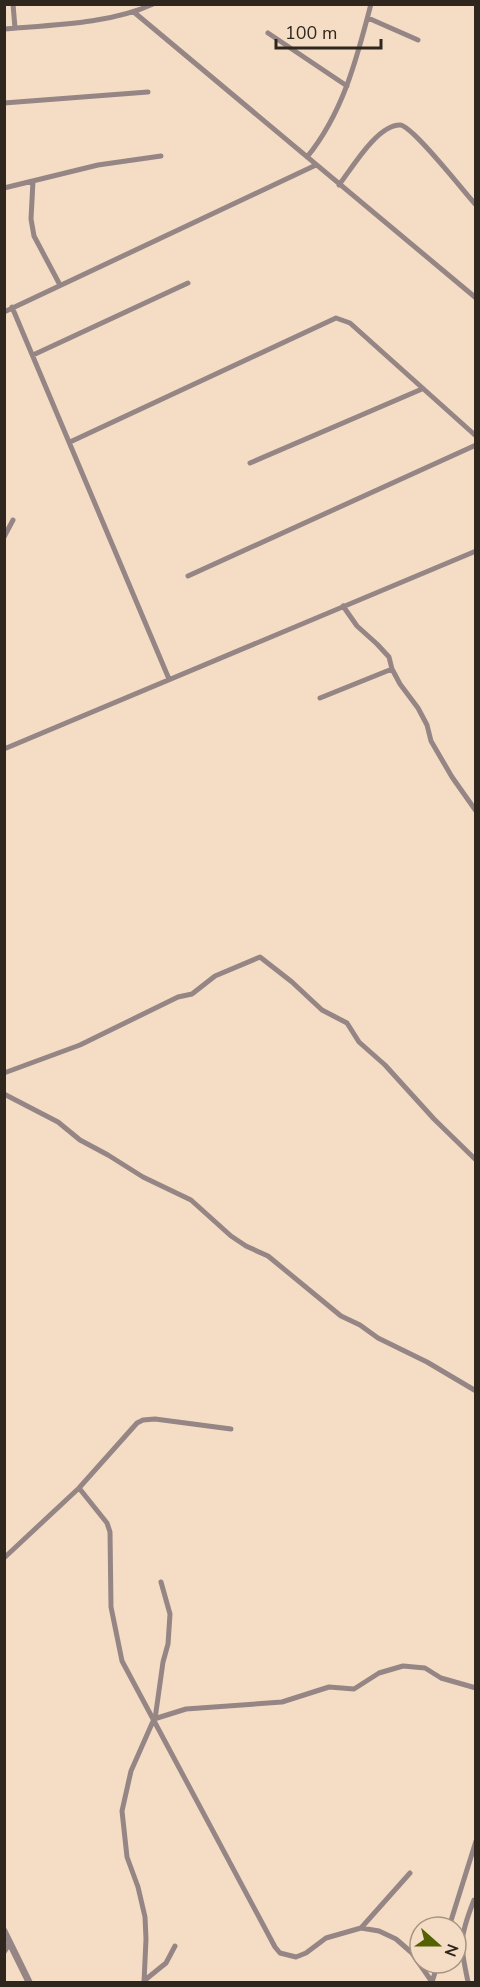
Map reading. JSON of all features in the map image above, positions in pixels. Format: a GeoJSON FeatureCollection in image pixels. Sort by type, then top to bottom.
{"type":"FeatureCollection","features":[{"type":"Feature","properties":{"kind":"street"},"geometry":{"type":"LineString","coordinates":[[13,4],[15,28]]}},
{"type":"Feature","properties":{"kind":"street"},"geometry":{"type":"LineString","coordinates":[[4,29],[66,24],[135,13],[153,4]]}},
{"type":"Feature","properties":{"kind":"street"},"geometry":{"type":"LineString","coordinates":[[307,157],[321,140],[347,86],[372,4]]}},
{"type":"Feature","properties":{"kind":"street"},"geometry":{"type":"LineString","coordinates":[[135,13],[476,298]]}},
{"type":"Feature","properties":{"kind":"street"},"geometry":{"type":"LineString","coordinates":[[368,18],[418,40]]}},
{"type":"Feature","properties":{"kind":"street"},"geometry":{"type":"LineString","coordinates":[[268,33],[347,86]]}},
{"type":"Feature","properties":{"kind":"street"},"geometry":{"type":"LineString","coordinates":[[4,103],[148,92]]}},
{"type":"Feature","properties":{"kind":"street"},"geometry":{"type":"LineString","coordinates":[[339,184],[378,136],[398,125],[403,125],[432,154],[476,205]]}},
{"type":"Feature","properties":{"kind":"street"},"geometry":{"type":"LineString","coordinates":[[4,188],[98,165],[161,156]]}},
{"type":"Feature","properties":{"kind":"street"},"geometry":{"type":"LineString","coordinates":[[4,312],[316,165]]}},
{"type":"Feature","properties":{"kind":"street"},"geometry":{"type":"LineString","coordinates":[[33,181],[32,227],[34,236],[60,285]]}},
{"type":"Feature","properties":{"kind":"street"},"geometry":{"type":"LineString","coordinates":[[33,355],[188,283]]}},
{"type":"Feature","properties":{"kind":"street"},"geometry":{"type":"LineString","coordinates":[[12,307],[169,679]]}},
{"type":"Feature","properties":{"kind":"street"},"geometry":{"type":"LineString","coordinates":[[70,442],[336,318],[350,323],[476,436]]}},
{"type":"Feature","properties":{"kind":"street"},"geometry":{"type":"LineString","coordinates":[[250,464],[422,389]]}},
{"type":"Feature","properties":{"kind":"street"},"geometry":{"type":"LineString","coordinates":[[188,576],[476,445]]}},
{"type":"Feature","properties":{"kind":"street"},"geometry":{"type":"LineString","coordinates":[[4,537],[13,520]]}},
{"type":"Feature","properties":{"kind":"street"},"geometry":{"type":"LineString","coordinates":[[4,749],[476,551]]}},
{"type":"Feature","properties":{"kind":"street"},"geometry":{"type":"LineString","coordinates":[[343,606],[357,626],[389,657],[392,669],[408,698],[418,708],[427,724],[431,741],[452,777],[476,811]]}},
{"type":"Feature","properties":{"kind":"street"},"geometry":{"type":"LineString","coordinates":[[320,698],[392,669]]}},
{"type":"Feature","properties":{"kind":"street"},"geometry":{"type":"LineString","coordinates":[[4,1074],[80,1045],[178,997],[198,992],[215,976],[260,957],[322,1010],[347,1023],[360,1042],[386,1065],[434,1119],[476,1160]]}},
{"type":"Feature","properties":{"kind":"street"},"geometry":{"type":"LineString","coordinates":[[4,1094],[58,1122],[80,1140],[143,1177],[191,1200],[231,1236],[268,1257],[338,1313],[476,1391]]}},
{"type":"Feature","properties":{"kind":"street"},"geometry":{"type":"LineString","coordinates":[[4,1558],[80,1488],[137,1423],[155,1419],[231,1430]]}},
{"type":"Feature","properties":{"kind":"street"},"geometry":{"type":"LineString","coordinates":[[80,1488],[110,1532],[111,1607],[120,1653],[275,1947],[280,1953],[296,1957],[306,1953],[326,1938],[361,1928],[379,1931],[400,1942],[412,1953],[432,1983]]}},
{"type":"Feature","properties":{"kind":"street"},"geometry":{"type":"LineString","coordinates":[[144,1981],[145,1917],[138,1887],[127,1857],[122,1810],[131,1771],[155,1719],[163,1662],[168,1644],[170,1614],[161,1582]]}},
{"type":"Feature","properties":{"kind":"street"},"geometry":{"type":"LineString","coordinates":[[155,1719],[186,1709],[282,1702],[329,1687],[354,1689],[379,1673],[403,1666],[425,1668],[441,1678],[476,1688]]}},
{"type":"Feature","properties":{"kind":"street"},"geometry":{"type":"LineString","coordinates":[[453,1915],[476,1840]]}},
{"type":"Feature","properties":{"kind":"street"},"geometry":{"type":"LineString","coordinates":[[361,1928],[410,1873]]}},
{"type":"Feature","properties":{"kind":"street"},"geometry":{"type":"LineString","coordinates":[[468,1983],[461,1938],[474,1900]]}},
{"type":"Feature","properties":{"kind":"street"},"geometry":{"type":"LineString","coordinates":[[4,1931],[29,1983]]}},
{"type":"Feature","properties":{"kind":"street"},"geometry":{"type":"LineString","coordinates":[[4,1952],[10,1943]]}},
{"type":"Feature","properties":{"kind":"street"},"geometry":{"type":"LineString","coordinates":[[144,1981],[166,1963],[175,1946]]}}]}
